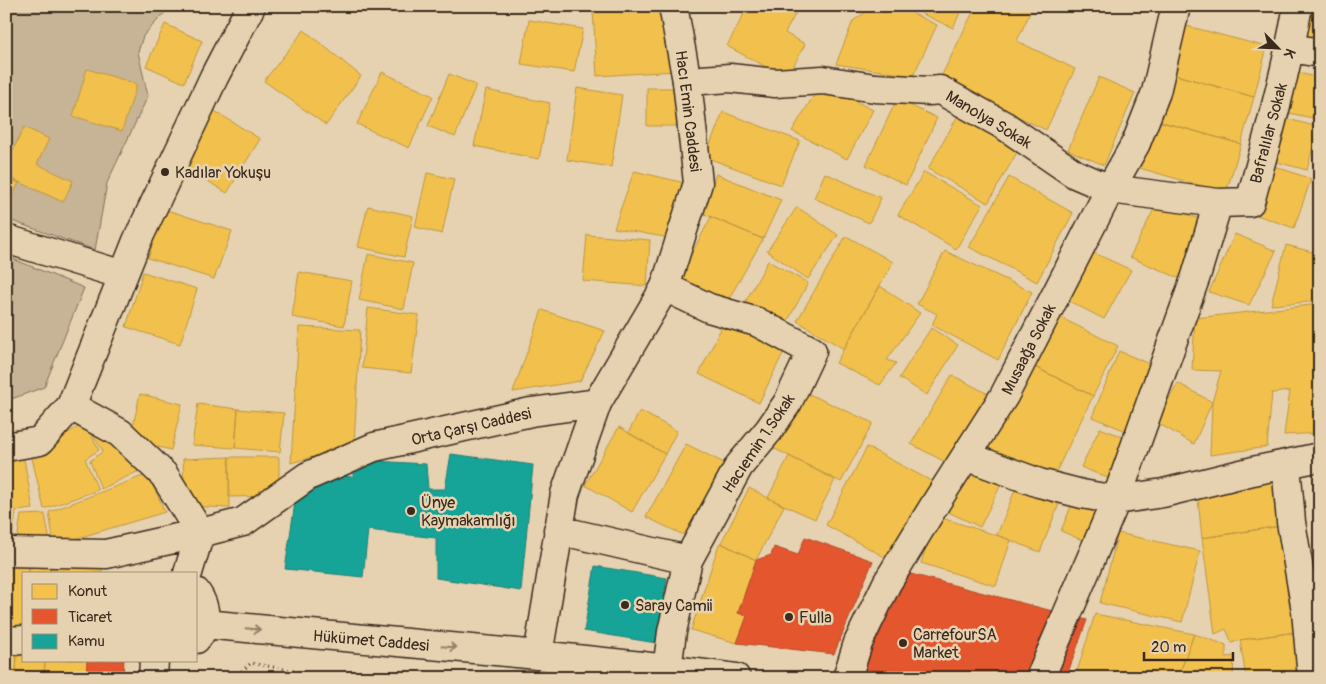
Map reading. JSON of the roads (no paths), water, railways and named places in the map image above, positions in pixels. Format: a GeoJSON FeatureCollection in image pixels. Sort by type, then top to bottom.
{"type":"FeatureCollection","features":[{"type":"Feature","properties":{"kind":"street"},"geometry":{"type":"LineString","coordinates":[[6,447],[40,441],[71,406],[136,241],[214,77],[251,6]]}},
{"type":"Feature","properties":{"kind":"street","name":"Hacı Emin Caddesi"},"geometry":{"type":"LineString","coordinates":[[597,403],[665,287],[698,184],[687,80],[673,6]]}},
{"type":"Feature","properties":{"kind":"street","name":"Musaağa Sokak"},"geometry":{"type":"LineString","coordinates":[[847,678],[858,643],[887,583],[1004,396],[1110,189],[1136,143],[1156,92],[1176,6]]}},
{"type":"Feature","properties":{"kind":"street","name":"Bafralılar Sokak"},"geometry":{"type":"LineString","coordinates":[[1250,202],[1291,48],[1298,6]]}},
{"type":"Feature","properties":{"kind":"street"},"geometry":{"type":"LineString","coordinates":[[1291,48],[1320,53]]}},
{"type":"Feature","properties":{"kind":"street","name":"Manolya Sokak"},"geometry":{"type":"LineString","coordinates":[[687,80],[730,78],[775,83],[823,80],[875,88],[940,90],[1005,126],[1075,174],[1110,189],[1218,204],[1250,202]]}},
{"type":"Feature","properties":{"kind":"street"},"geometry":{"type":"LineString","coordinates":[[1040,678],[1116,500],[1196,276],[1218,204]]}},
{"type":"Feature","properties":{"kind":"street"},"geometry":{"type":"LineString","coordinates":[[6,239],[123,275]]}},
{"type":"Feature","properties":{"kind":"street","name":"Hacıemin 1.Sokak"},"geometry":{"type":"LineString","coordinates":[[651,671],[672,632],[688,560],[739,466],[769,430],[788,402],[812,351],[757,322],[709,308],[665,287]]}},
{"type":"Feature","properties":{"kind":"street"},"geometry":{"type":"LineString","coordinates":[[538,655],[565,494],[597,403]]}},
{"type":"Feature","properties":{"kind":"street","name":"Orta Çarşı Caddesi"},"geometry":{"type":"LineString","coordinates":[[6,552],[106,554],[200,533],[243,522],[308,476],[374,447],[531,412],[597,403]]}},
{"type":"Feature","properties":{"kind":"street"},"geometry":{"type":"LineString","coordinates":[[71,406],[120,433],[164,475],[200,533],[188,572]]}},
{"type":"Feature","properties":{"kind":"street"},"geometry":{"type":"LineString","coordinates":[[966,456],[1038,483],[1116,500],[1163,493],[1320,457]]}},
{"type":"Feature","properties":{"kind":"street"},"geometry":{"type":"LineString","coordinates":[[1286,464],[1291,522],[1306,611],[1312,678]]}},
{"type":"Feature","properties":{"kind":"street"},"geometry":{"type":"LineString","coordinates":[[558,530],[688,560]]}},
{"type":"Feature","properties":{"kind":"street"},"geometry":{"type":"LineString","coordinates":[[198,595],[202,600],[205,612],[200,632]]}},
{"type":"Feature","properties":{"kind":"street","name":"Hükümet Caddesi"},"geometry":{"type":"LineString","coordinates":[[200,632],[538,655]]}},
{"type":"Feature","properties":{"kind":"street"},"geometry":{"type":"LineString","coordinates":[[6,641],[22,640]]}},
{"type":"Feature","properties":{"kind":"street"},"geometry":{"type":"LineString","coordinates":[[538,655],[651,671],[736,678]]}},
{"type":"Feature","properties":{"kind":"street"},"geometry":{"type":"LineString","coordinates":[[538,655],[580,678]]}},
{"type":"Feature","properties":{"kind":"street"},"geometry":{"type":"LineString","coordinates":[[153,678],[154,662]]}},
{"type":"Feature","properties":{"kind":"place","name":"Kadılar Yokuşu"},"geometry":{"type":"Point","coordinates":[165,172]}},
{"type":"Feature","properties":{"kind":"place","name":"Ünye Kaymakamlığı"},"geometry":{"type":"Point","coordinates":[411,511]}},
{"type":"Feature","properties":{"kind":"place","name":"Saray Camii"},"geometry":{"type":"Point","coordinates":[625,605]}},
{"type":"Feature","properties":{"kind":"place","name":"Fulla"},"geometry":{"type":"Point","coordinates":[789,617]}},
{"type":"Feature","properties":{"kind":"place","name":"CarrefourSA Market"},"geometry":{"type":"Point","coordinates":[903,643]}}]}
